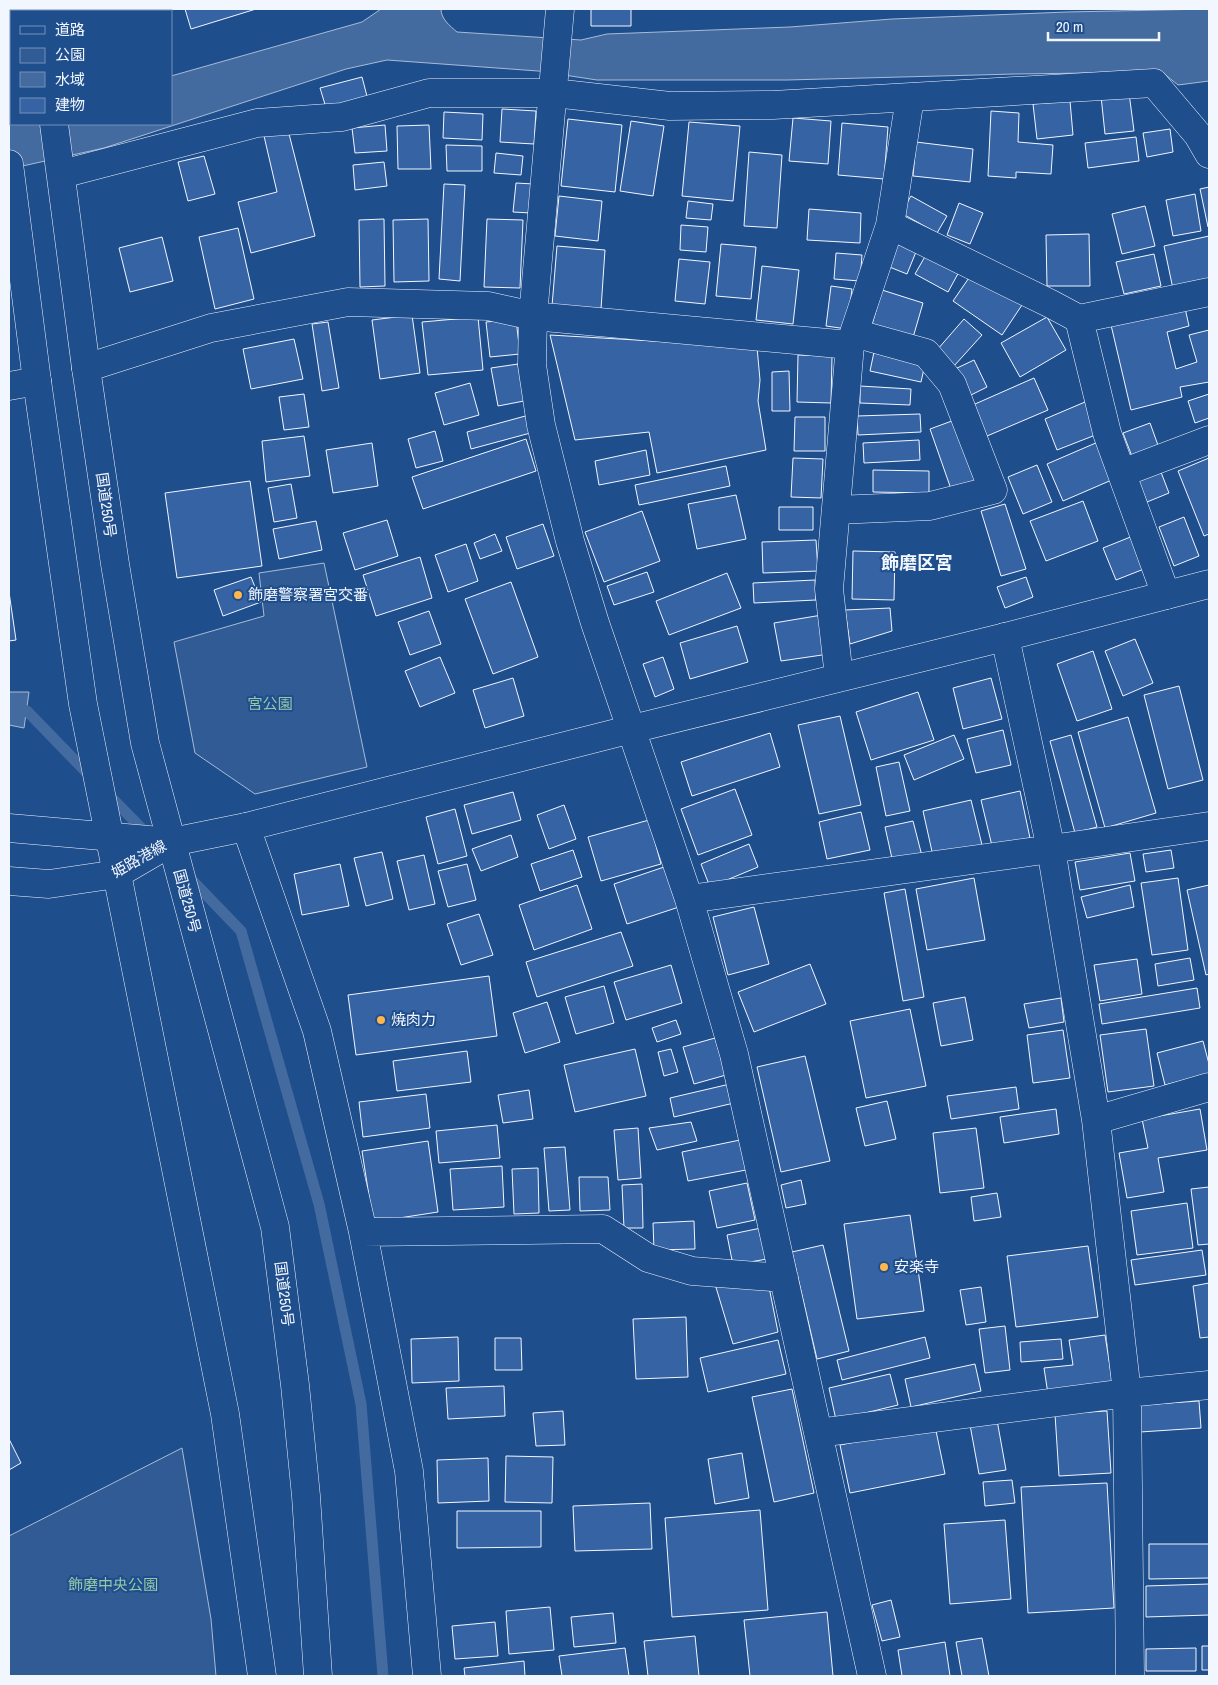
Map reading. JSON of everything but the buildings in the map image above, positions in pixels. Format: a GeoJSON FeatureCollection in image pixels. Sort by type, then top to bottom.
{"type":"FeatureCollection","features":[{"type":"Feature","properties":{"kind":"main road"},"geometry":{"type":"LineString","coordinates":[[559,19],[533,316],[532,365],[541,425],[570,541],[595,624],[689,899],[734,1054],[872,1676]]}},
{"type":"Feature","properties":{"kind":"main road"},"geometry":{"type":"LineString","coordinates":[[62,174],[257,123],[342,117],[429,93],[554,93],[670,106],[773,105],[1154,82],[1206,136]]}},
{"type":"Feature","properties":{"kind":"main road"},"geometry":{"type":"LineString","coordinates":[[840,677],[829,589],[852,339],[890,226],[910,98]]}},
{"type":"Feature","properties":{"kind":"main road","name":"国道250号"},"geometry":{"type":"LineString","coordinates":[[54,125],[86,368],[115,564],[145,743],[275,1227],[296,1386],[306,1496],[318,1676]]}},
{"type":"Feature","properties":{"kind":"main road"},"geometry":{"type":"LineString","coordinates":[[9,164],[37,381],[83,704],[111,836],[225,1414],[262,1676]]}},
{"type":"Feature","properties":{"kind":"main road"},"geometry":{"type":"LineString","coordinates":[[890,226],[1079,319],[1209,292]]}},
{"type":"Feature","properties":{"kind":"main road"},"geometry":{"type":"LineString","coordinates":[[86,368],[211,328],[348,302],[488,306],[533,316],[852,339],[926,354],[952,384],[993,490],[930,506],[836,510]]}},
{"type":"Feature","properties":{"kind":"main road"},"geometry":{"type":"LineString","coordinates":[[1079,319],[1107,433],[1166,594]]}},
{"type":"Feature","properties":{"kind":"main road"},"geometry":{"type":"LineString","coordinates":[[9,386],[37,381]]}},
{"type":"Feature","properties":{"kind":"main road"},"geometry":{"type":"LineString","coordinates":[[1122,474],[1209,440]]}},
{"type":"Feature","properties":{"kind":"main road"},"geometry":{"type":"LineString","coordinates":[[172,842],[246,827],[1209,584]]}},
{"type":"Feature","properties":{"kind":"main road"},"geometry":{"type":"LineString","coordinates":[[1005,637],[1051,850],[1096,1120],[1127,1393],[1130,1676]]}},
{"type":"Feature","properties":{"kind":"main road"},"geometry":{"type":"LineString","coordinates":[[689,899],[1051,850],[1209,826]]}},
{"type":"Feature","properties":{"kind":"main road"},"geometry":{"type":"LineString","coordinates":[[246,827],[317,1031],[363,1232],[409,1471],[427,1676]]}},
{"type":"Feature","properties":{"kind":"main road","name":"姫路港線"},"geometry":{"type":"LineString","coordinates":[[9,828],[172,842]]}},
{"type":"Feature","properties":{"kind":"main road","name":"姫路港線"},"geometry":{"type":"LineString","coordinates":[[9,881],[49,884],[118,874],[172,842]]}},
{"type":"Feature","properties":{"kind":"main road"},"geometry":{"type":"LineString","coordinates":[[1096,1120],[1209,1087]]}},
{"type":"Feature","properties":{"kind":"main road"},"geometry":{"type":"LineString","coordinates":[[363,1232],[603,1230],[648,1258],[692,1271],[784,1278]]}},
{"type":"Feature","properties":{"kind":"main road"},"geometry":{"type":"LineString","coordinates":[[818,1433],[1127,1393],[1209,1385]]}},
{"type":"Feature","properties":{"kind":"green space","name":"宮公園"},"geometry":{"type":"Polygon","coordinates":[[[324,563],[367,767],[255,794],[195,753],[174,642],[264,616],[259,573],[324,563]]]}},
{"type":"Feature","properties":{"kind":"green space","name":"飾磨中央公園"},"geometry":{"type":"Polygon","coordinates":[[[182,1448],[211,1619],[216,1676],[9,1676],[9,1536],[182,1448]]]}},
{"type":"Feature","properties":{"kind":"water"},"geometry":{"type":"Polygon","coordinates":[[[381,9],[441,9],[444,19],[457,32],[581,40],[607,34],[790,27],[892,19],[1209,9],[1209,81],[1178,85],[1162,72],[787,80],[597,80],[538,71],[387,60],[346,69],[104,148],[9,169],[10,120],[10,125],[172,125],[172,76],[362,22],[381,9]]]}},
{"type":"Feature","properties":{"kind":"water"},"geometry":{"type":"Polygon","coordinates":[[[9,692],[29,692],[24,728],[9,725],[9,692]]]}},
{"type":"Feature","properties":{"kind":"waterway"},"geometry":{"type":"LineString","coordinates":[[9,708],[27,711],[91,777]]}},
{"type":"Feature","properties":{"kind":"waterway"},"geometry":{"type":"LineString","coordinates":[[106,792],[149,836]]}},
{"type":"Feature","properties":{"kind":"waterway"},"geometry":{"type":"LineString","coordinates":[[188,876],[241,931],[319,1204],[361,1404],[383,1676]]}},
{"type":"Feature","properties":{"kind":"place","name":"飾磨警察署宮交番"},"geometry":{"type":"Point","coordinates":[238,595]}},
{"type":"Feature","properties":{"kind":"place","name":"焼肉力"},"geometry":{"type":"Point","coordinates":[381,1020]}},
{"type":"Feature","properties":{"kind":"place","name":"安楽寺"},"geometry":{"type":"Point","coordinates":[884,1267]}},
{"type":"Feature","properties":{"kind":"district","name":"飾磨区宮"},"geometry":{"type":"Point","coordinates":[917,563]}}]}
